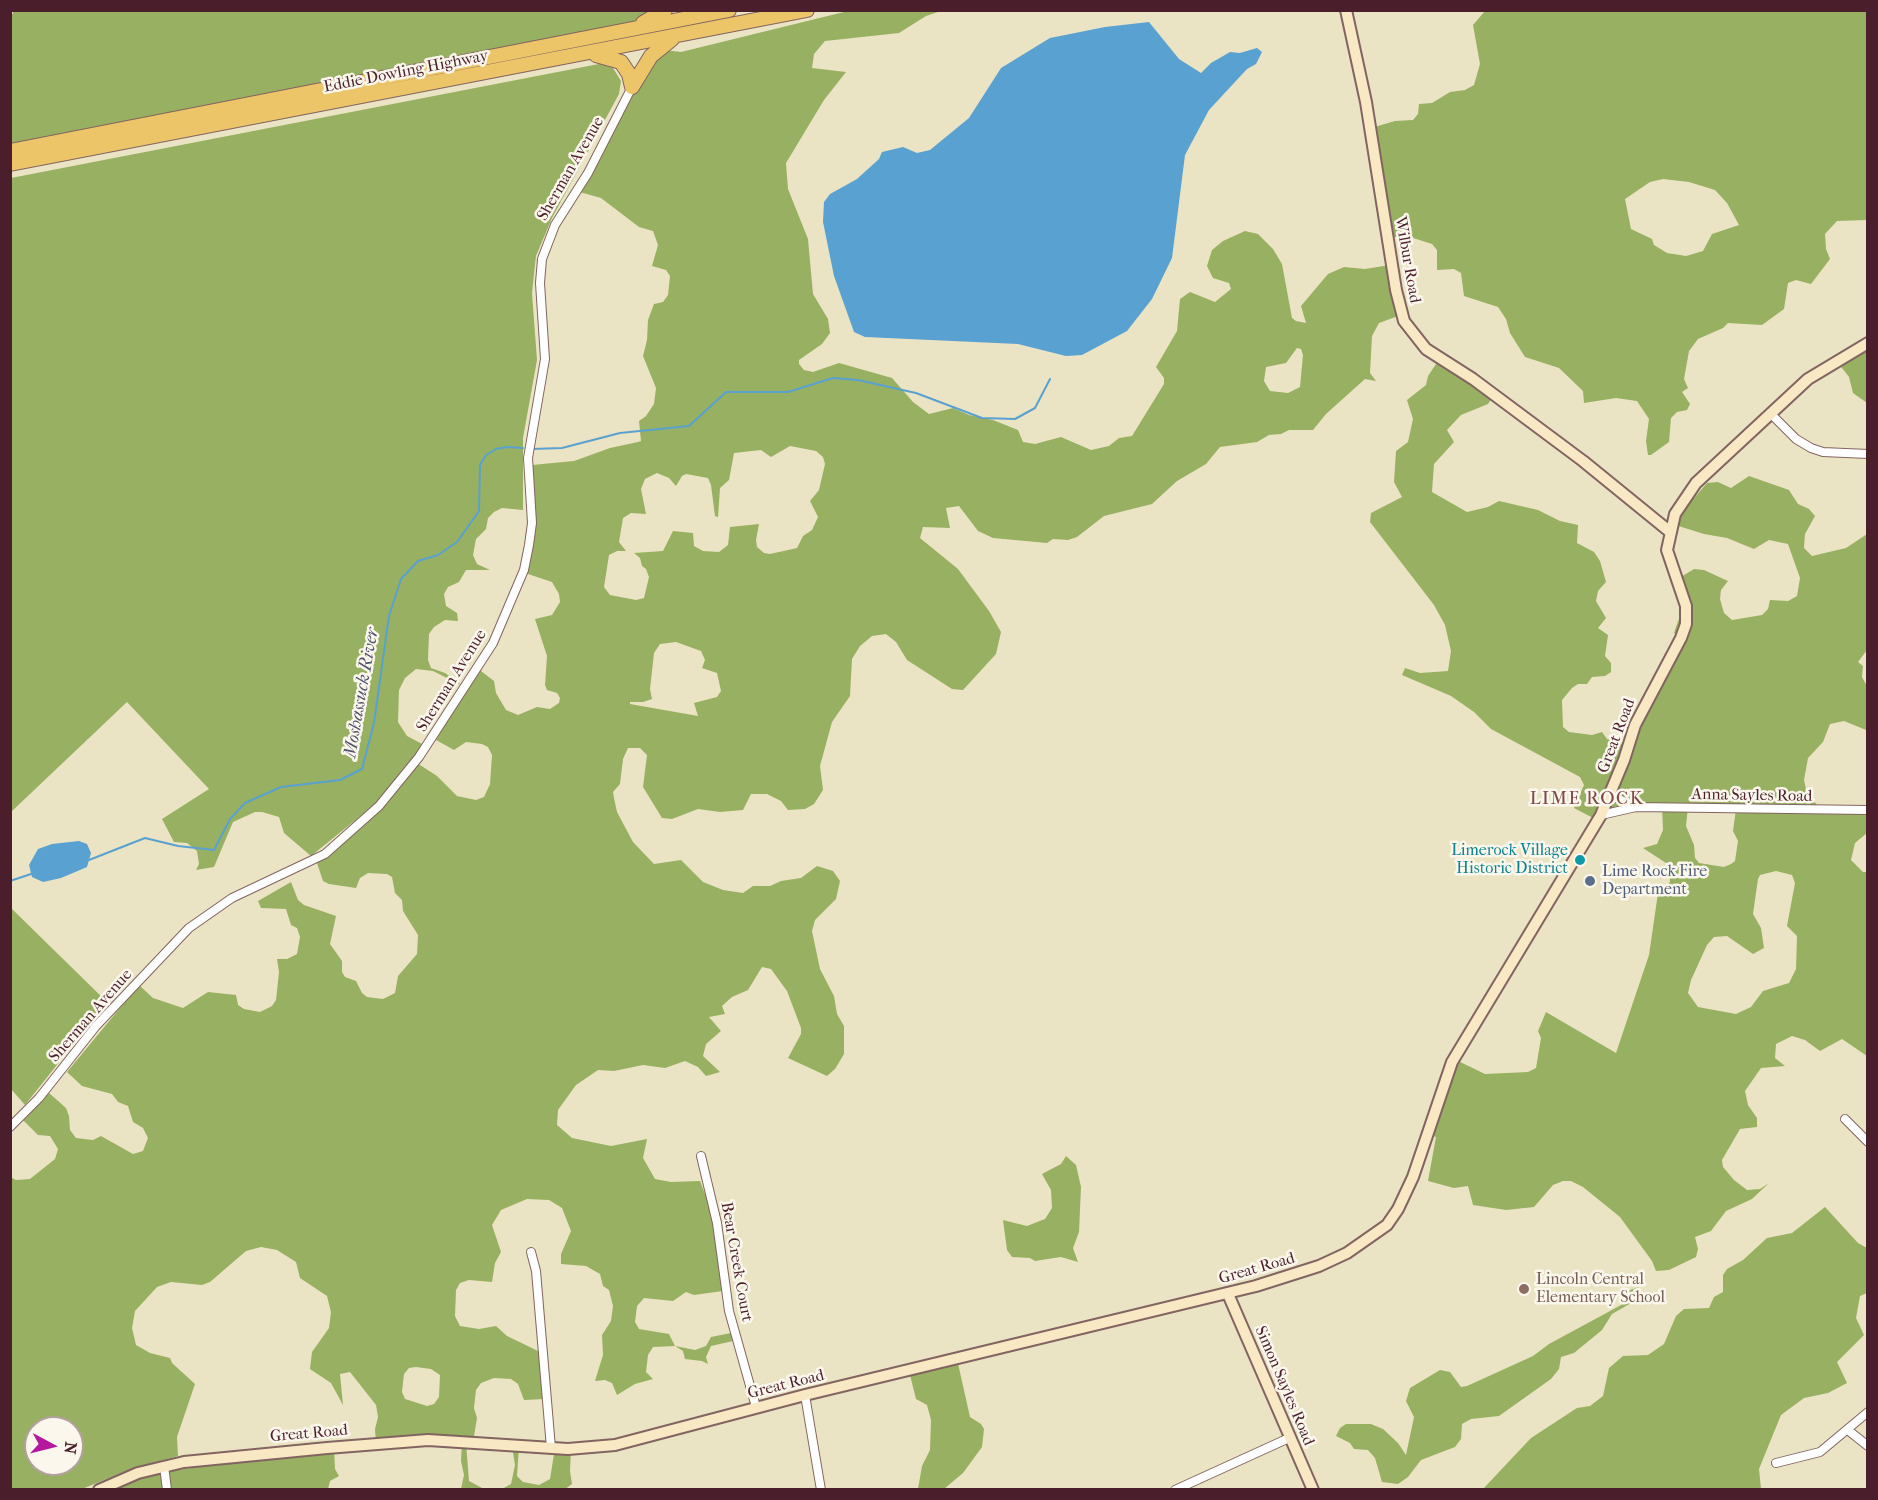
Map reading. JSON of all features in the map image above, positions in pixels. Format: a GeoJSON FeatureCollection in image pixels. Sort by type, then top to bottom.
{"type":"FeatureCollection","features":[{"type":"Feature","properties":{"kind":"highway"},"geometry":{"type":"LineString","coordinates":[[629,30],[665,10]]}},
{"type":"Feature","properties":{"kind":"highway","name":"Eddie Dowling Highway"},"geometry":{"type":"LineString","coordinates":[[10,151],[729,10]]}},
{"type":"Feature","properties":{"kind":"highway","name":"Eddie Dowling Highway"},"geometry":{"type":"LineString","coordinates":[[10,165],[807,10]]}},
{"type":"Feature","properties":{"kind":"highway"},"geometry":{"type":"LineString","coordinates":[[632,87],[651,56],[675,37]]}},
{"type":"Feature","properties":{"kind":"highway"},"geometry":{"type":"LineString","coordinates":[[591,53],[621,62],[629,74],[632,87]]}},
{"type":"Feature","properties":{"kind":"street","name":"Wilbur Road"},"geometry":{"type":"LineString","coordinates":[[1346,10],[1366,102],[1396,290],[1404,321],[1426,349],[1473,379],[1583,460],[1669,531]]}},
{"type":"Feature","properties":{"kind":"street","name":"Sherman Avenue"},"geometry":{"type":"LineString","coordinates":[[10,1127],[39,1098],[96,1026],[189,928],[232,898],[325,854],[379,806],[419,757],[493,643],[524,570],[530,540],[532,523],[528,458],[545,359],[540,290],[542,259],[555,225],[588,173],[632,87]]}},
{"type":"Feature","properties":{"kind":"street","name":"Great Road"},"geometry":{"type":"LineString","coordinates":[[99,1490],[138,1473],[202,1459],[405,1441],[473,1442],[582,1449],[624,1443],[756,1407],[1228,1294],[1319,1266],[1347,1253],[1387,1225],[1413,1177],[1452,1062],[1601,815],[1635,725],[1686,624],[1686,606],[1667,550],[1669,531],[1675,514],[1696,483],[1770,414],[1818,372],[1868,343]]}},
{"type":"Feature","properties":{"kind":"street"},"geometry":{"type":"LineString","coordinates":[[1770,414],[1796,439],[1811,448],[1824,452],[1868,454]]}},
{"type":"Feature","properties":{"kind":"street","name":"Anna Sayles Road"},"geometry":{"type":"LineString","coordinates":[[1610,795],[1636,807]]}},
{"type":"Feature","properties":{"kind":"street","name":"Anna Sayles Road"},"geometry":{"type":"LineString","coordinates":[[1601,815],[1636,807],[1868,810]]}},
{"type":"Feature","properties":{"kind":"street"},"geometry":{"type":"LineString","coordinates":[[1845,1119],[1868,1142]]}},
{"type":"Feature","properties":{"kind":"street","name":"Bear Creek Court"},"geometry":{"type":"LineString","coordinates":[[701,1156],[717,1223],[729,1311],[756,1407]]}},
{"type":"Feature","properties":{"kind":"street"},"geometry":{"type":"LineString","coordinates":[[531,1252],[536,1271],[551,1448]]}},
{"type":"Feature","properties":{"kind":"street","name":"Simon Sayles Road"},"geometry":{"type":"LineString","coordinates":[[1228,1294],[1313,1490]]}},
{"type":"Feature","properties":{"kind":"street"},"geometry":{"type":"LineString","coordinates":[[805,1395],[821,1490]]}},
{"type":"Feature","properties":{"kind":"street"},"geometry":{"type":"LineString","coordinates":[[1776,1463],[1820,1452],[1849,1431],[1868,1412]]}},
{"type":"Feature","properties":{"kind":"street"},"geometry":{"type":"LineString","coordinates":[[1849,1431],[1868,1446]]}},
{"type":"Feature","properties":{"kind":"street"},"geometry":{"type":"LineString","coordinates":[[1175,1490],[1289,1438]]}},
{"type":"Feature","properties":{"kind":"street"},"geometry":{"type":"LineString","coordinates":[[164,1466],[167,1490]]}},
{"type":"Feature","properties":{"kind":"green space"},"geometry":{"type":"Polygon","coordinates":[[[14,11],[658,11],[648,18],[622,27],[11,151],[10,18],[14,11]]]}},
{"type":"Feature","properties":{"kind":"green space"},"geometry":{"type":"Polygon","coordinates":[[[848,11],[941,11],[926,16],[899,33],[825,41],[814,54],[812,68],[846,72],[824,100],[786,163],[788,189],[808,239],[813,294],[828,319],[830,333],[822,344],[799,360],[804,370],[813,372],[839,363],[892,378],[913,402],[929,414],[953,408],[1018,430],[1023,442],[1035,444],[1061,437],[1091,450],[1109,446],[1119,438],[1132,436],[1164,384],[1164,378],[1156,367],[1177,331],[1180,299],[1190,292],[1215,302],[1231,289],[1229,283],[1213,278],[1207,266],[1212,250],[1223,241],[1245,231],[1258,234],[1273,249],[1282,264],[1292,318],[1296,321],[1306,323],[1301,306],[1328,274],[1344,267],[1365,269],[1390,265],[1401,315],[1379,323],[1372,336],[1370,373],[1376,381],[1365,379],[1326,414],[1313,430],[1289,430],[1281,434],[1269,435],[1257,442],[1220,447],[1206,464],[1177,481],[1152,504],[1104,516],[1077,537],[1068,540],[1053,539],[1047,543],[993,538],[978,531],[959,506],[946,508],[950,528],[923,527],[920,538],[958,569],[989,611],[1001,632],[996,654],[963,690],[952,689],[907,660],[896,642],[886,634],[872,636],[860,646],[852,659],[850,696],[832,722],[820,766],[823,790],[814,804],[805,809],[788,810],[781,801],[767,794],[751,794],[743,810],[720,812],[698,809],[672,819],[662,818],[643,787],[647,755],[640,748],[628,748],[623,759],[620,784],[613,792],[617,812],[633,842],[654,864],[681,860],[703,882],[723,890],[743,893],[753,886],[770,886],[781,881],[801,878],[817,866],[833,871],[840,881],[836,899],[815,920],[812,931],[820,969],[834,996],[837,1014],[844,1026],[844,1054],[835,1069],[827,1076],[788,1058],[801,1034],[801,1028],[787,991],[771,969],[762,967],[748,990],[732,997],[722,1006],[725,1014],[709,1017],[721,1031],[706,1044],[703,1056],[720,1072],[706,1076],[698,1067],[685,1061],[665,1068],[643,1065],[614,1071],[598,1070],[576,1085],[558,1110],[557,1125],[572,1138],[611,1146],[647,1139],[643,1158],[655,1179],[671,1182],[700,1181],[716,1223],[723,1291],[694,1295],[686,1292],[673,1301],[644,1298],[637,1306],[635,1322],[639,1329],[669,1334],[675,1346],[653,1347],[648,1355],[646,1372],[653,1379],[635,1384],[617,1395],[612,1383],[605,1380],[595,1381],[603,1355],[602,1335],[611,1321],[613,1306],[609,1290],[603,1286],[600,1274],[586,1266],[561,1264],[561,1254],[571,1231],[562,1208],[549,1200],[527,1199],[501,1210],[492,1225],[501,1252],[495,1263],[492,1282],[469,1280],[460,1283],[456,1290],[455,1316],[460,1326],[479,1329],[496,1326],[507,1336],[538,1351],[541,1354],[545,1399],[524,1400],[518,1384],[511,1379],[494,1378],[481,1383],[476,1390],[474,1408],[477,1418],[473,1442],[466,1443],[469,1481],[484,1489],[502,1489],[511,1484],[515,1465],[512,1446],[519,1446],[517,1476],[523,1482],[539,1485],[550,1479],[555,1448],[571,1449],[572,1484],[564,1490],[461,1489],[464,1475],[461,1461],[462,1443],[376,1443],[375,1429],[378,1417],[376,1405],[350,1372],[340,1374],[343,1405],[331,1383],[310,1369],[312,1352],[329,1328],[331,1312],[327,1296],[300,1278],[296,1262],[277,1250],[261,1247],[246,1251],[210,1282],[202,1285],[171,1282],[157,1287],[135,1311],[132,1328],[136,1345],[150,1353],[170,1358],[172,1363],[195,1384],[177,1437],[178,1456],[131,1469],[82,1489],[11,1489],[10,1177],[16,1180],[30,1179],[55,1159],[58,1149],[50,1136],[38,1135],[23,1120],[49,1093],[66,1108],[70,1130],[76,1138],[93,1140],[101,1136],[133,1154],[143,1151],[148,1138],[143,1128],[133,1122],[128,1106],[118,1102],[112,1094],[82,1086],[67,1072],[139,985],[153,998],[183,1008],[208,992],[236,995],[238,1005],[244,1009],[260,1012],[272,1006],[276,1000],[279,972],[277,959],[287,959],[297,954],[300,937],[297,928],[291,925],[286,909],[261,908],[258,901],[291,882],[298,900],[304,905],[336,916],[330,944],[342,961],[342,972],[345,977],[356,981],[362,993],[367,997],[383,999],[395,993],[398,976],[417,954],[418,935],[403,911],[402,900],[395,893],[392,877],[387,874],[368,873],[360,878],[356,888],[329,884],[323,881],[316,860],[339,845],[417,763],[437,776],[457,796],[476,800],[484,797],[490,784],[492,755],[488,747],[466,742],[454,750],[436,740],[477,668],[494,681],[496,693],[506,710],[518,715],[537,707],[550,709],[559,703],[560,698],[557,693],[547,690],[545,685],[547,656],[535,619],[552,615],[560,602],[559,594],[552,582],[522,572],[535,508],[532,465],[574,461],[610,448],[641,441],[639,421],[646,416],[654,404],[656,388],[643,356],[648,320],[654,304],[663,302],[668,295],[670,276],[666,270],[652,266],[658,245],[653,231],[639,227],[601,198],[576,191],[623,95],[656,49],[681,52],[848,11]],[[1297,348],[1286,363],[1266,367],[1264,381],[1270,391],[1288,393],[1300,387],[1303,355],[1301,349],[1297,348]],[[790,446],[771,457],[761,450],[734,453],[729,480],[720,488],[718,517],[715,516],[708,478],[686,474],[676,486],[669,478],[657,473],[645,479],[641,489],[646,514],[631,513],[623,518],[619,542],[626,551],[617,551],[609,555],[604,587],[610,595],[636,600],[644,598],[649,577],[640,558],[634,553],[663,551],[673,531],[693,533],[694,546],[703,551],[719,552],[728,545],[730,527],[759,524],[757,547],[764,553],[770,554],[797,548],[803,536],[812,530],[818,517],[810,501],[819,490],[825,464],[823,457],[816,451],[790,446]],[[676,642],[660,644],[654,653],[650,689],[652,699],[630,702],[630,704],[698,716],[694,703],[717,697],[721,691],[717,673],[702,668],[705,660],[701,651],[676,642]],[[409,1368],[404,1374],[402,1392],[405,1399],[427,1406],[434,1404],[439,1397],[440,1375],[431,1369],[409,1368]]]}},
{"type":"Feature","properties":{"kind":"green space"},"geometry":{"type":"Polygon","coordinates":[[[1485,11],[1867,11],[1867,220],[1837,221],[1825,234],[1826,249],[1830,259],[1811,284],[1796,280],[1788,283],[1784,309],[1762,325],[1728,323],[1723,328],[1698,339],[1689,351],[1684,379],[1688,388],[1682,392],[1690,404],[1687,410],[1677,412],[1671,418],[1669,442],[1651,455],[1648,455],[1646,441],[1649,419],[1637,401],[1616,398],[1584,403],[1583,391],[1559,368],[1525,357],[1498,307],[1464,296],[1461,273],[1454,269],[1437,270],[1437,250],[1432,244],[1410,237],[1389,237],[1371,128],[1395,121],[1413,120],[1418,114],[1419,104],[1432,103],[1450,92],[1465,90],[1474,85],[1480,64],[1473,25],[1485,11]],[[1663,179],[1650,182],[1625,199],[1631,229],[1652,239],[1654,245],[1667,253],[1686,256],[1703,251],[1712,234],[1739,225],[1727,203],[1715,190],[1689,182],[1663,179]]]}},
{"type":"Feature","properties":{"kind":"green space"},"geometry":{"type":"Polygon","coordinates":[[[604,63],[613,68],[621,81],[619,94],[552,218],[536,256],[532,293],[537,360],[523,438],[523,510],[502,508],[488,518],[486,529],[476,539],[473,555],[477,564],[490,570],[466,570],[459,582],[448,587],[444,594],[446,606],[457,613],[458,621],[445,620],[434,627],[429,634],[428,660],[431,668],[445,673],[463,686],[433,671],[416,669],[405,678],[399,690],[398,722],[407,736],[426,746],[379,801],[311,856],[284,833],[279,817],[255,812],[233,822],[214,867],[196,870],[199,864],[197,851],[187,843],[174,842],[162,819],[209,789],[127,702],[11,812],[11,178],[604,63]]]}},
{"type":"Feature","properties":{"kind":"green space"},"geometry":{"type":"Polygon","coordinates":[[[1867,341],[1867,403],[1853,393],[1849,377],[1839,364],[1867,341]]]}},
{"type":"Feature","properties":{"kind":"green space"},"geometry":{"type":"Polygon","coordinates":[[[1438,361],[1493,396],[1488,404],[1461,415],[1447,430],[1454,442],[1434,464],[1432,492],[1467,512],[1488,507],[1499,501],[1538,510],[1560,521],[1578,525],[1577,543],[1594,552],[1600,561],[1606,582],[1598,591],[1596,601],[1606,618],[1598,628],[1608,635],[1605,656],[1611,663],[1611,672],[1605,676],[1592,677],[1587,684],[1578,684],[1562,700],[1563,727],[1569,732],[1592,735],[1602,732],[1607,739],[1625,745],[1677,636],[1674,633],[1684,604],[1676,580],[1694,569],[1704,570],[1728,581],[1721,590],[1720,599],[1724,613],[1732,620],[1762,615],[1768,609],[1770,600],[1788,601],[1797,596],[1800,578],[1788,544],[1769,540],[1754,549],[1727,538],[1672,524],[1707,483],[1718,482],[1731,488],[1749,476],[1789,490],[1798,504],[1809,509],[1815,516],[1805,534],[1804,548],[1812,556],[1846,548],[1867,534],[1867,650],[1858,662],[1863,666],[1862,677],[1867,686],[1867,727],[1866,730],[1844,721],[1830,724],[1823,742],[1808,758],[1804,780],[1807,794],[1821,809],[1867,809],[1867,833],[1855,843],[1851,860],[1863,872],[1867,872],[1867,1056],[1842,1039],[1820,1051],[1805,1040],[1792,1036],[1776,1044],[1775,1058],[1785,1066],[1761,1068],[1745,1091],[1748,1105],[1757,1118],[1757,1127],[1740,1129],[1722,1160],[1723,1167],[1747,1190],[1760,1189],[1769,1183],[1752,1199],[1726,1211],[1711,1231],[1695,1237],[1698,1249],[1696,1257],[1669,1270],[1656,1271],[1652,1261],[1620,1217],[1583,1187],[1571,1181],[1553,1185],[1534,1207],[1506,1210],[1473,1205],[1468,1186],[1454,1188],[1428,1181],[1436,1137],[1426,1134],[1443,1072],[1454,1059],[1485,1074],[1528,1072],[1536,1068],[1541,1038],[1538,1031],[1546,1012],[1616,1053],[1649,955],[1658,893],[1670,882],[1669,865],[1643,848],[1657,844],[1663,830],[1662,807],[1595,819],[1574,808],[1584,785],[1580,777],[1491,729],[1474,712],[1451,696],[1402,675],[1405,668],[1420,673],[1448,671],[1451,651],[1445,625],[1434,605],[1370,522],[1371,513],[1402,497],[1394,482],[1396,451],[1408,442],[1413,419],[1407,400],[1426,385],[1428,376],[1438,361]],[[1688,807],[1686,826],[1694,845],[1695,858],[1699,863],[1724,867],[1735,861],[1738,841],[1733,831],[1736,809],[1688,807]],[[1776,871],[1760,875],[1758,879],[1753,914],[1761,928],[1764,948],[1753,954],[1727,936],[1714,937],[1707,945],[1691,980],[1688,993],[1698,1007],[1736,1014],[1751,1007],[1763,991],[1789,983],[1796,969],[1797,936],[1787,926],[1795,883],[1792,875],[1776,871]]]}},
{"type":"Feature","properties":{"kind":"green space"},"geometry":{"type":"Polygon","coordinates":[[[11,908],[107,1002],[25,1105],[11,1089],[11,908]]]}},
{"type":"Feature","properties":{"kind":"green space"},"geometry":{"type":"Polygon","coordinates":[[[1066,1156],[1076,1165],[1081,1187],[1079,1232],[1073,1248],[1078,1262],[1061,1257],[1035,1261],[1030,1258],[1012,1257],[1007,1250],[1003,1220],[1027,1226],[1045,1219],[1052,1208],[1051,1190],[1042,1174],[1061,1164],[1066,1156]]]}},
{"type":"Feature","properties":{"kind":"green space"},"geometry":{"type":"Polygon","coordinates":[[[1825,1207],[1858,1243],[1867,1248],[1867,1293],[1860,1296],[1856,1318],[1864,1335],[1837,1362],[1847,1383],[1828,1393],[1804,1398],[1781,1415],[1759,1469],[1761,1489],[1483,1489],[1531,1438],[1577,1408],[1590,1406],[1603,1396],[1609,1368],[1623,1356],[1648,1355],[1664,1344],[1676,1316],[1684,1309],[1709,1308],[1714,1297],[1723,1292],[1723,1275],[1727,1269],[1743,1260],[1767,1238],[1792,1233],[1825,1207]]]}},
{"type":"Feature","properties":{"kind":"green space"},"geometry":{"type":"Polygon","coordinates":[[[1639,1287],[1638,1299],[1612,1314],[1602,1330],[1574,1353],[1561,1357],[1559,1369],[1551,1379],[1499,1416],[1471,1419],[1462,1424],[1461,1439],[1455,1447],[1421,1460],[1408,1477],[1398,1484],[1382,1482],[1375,1458],[1368,1450],[1354,1449],[1350,1443],[1336,1436],[1340,1428],[1346,1424],[1371,1424],[1383,1429],[1398,1443],[1406,1455],[1414,1417],[1406,1401],[1410,1388],[1440,1370],[1450,1372],[1461,1387],[1467,1386],[1533,1356],[1549,1344],[1623,1304],[1626,1298],[1624,1292],[1639,1287]]]}},
{"type":"Feature","properties":{"kind":"green space"},"geometry":{"type":"Polygon","coordinates":[[[731,1333],[733,1338],[733,1341],[711,1346],[706,1357],[708,1364],[685,1359],[683,1351],[675,1346],[695,1350],[706,1346],[711,1337],[731,1333]]]}},
{"type":"Feature","properties":{"kind":"green space"},"geometry":{"type":"Polygon","coordinates":[[[957,1359],[970,1417],[981,1424],[984,1429],[982,1447],[963,1473],[944,1489],[918,1489],[922,1466],[930,1450],[931,1420],[927,1405],[916,1399],[909,1371],[957,1359]]]}},
{"type":"Feature","properties":{"kind":"green space"},"geometry":{"type":"Polygon","coordinates":[[[334,1449],[335,1469],[339,1476],[330,1481],[328,1489],[112,1490],[153,1474],[204,1466],[204,1460],[334,1449]]]}},
{"type":"Feature","properties":{"kind":"water"},"geometry":{"type":"Polygon","coordinates":[[[1149,22],[1179,59],[1201,73],[1211,63],[1230,52],[1240,53],[1257,48],[1262,52],[1256,64],[1247,69],[1209,110],[1185,155],[1172,258],[1152,299],[1127,331],[1082,355],[1066,356],[1018,344],[865,337],[854,332],[834,276],[823,222],[824,202],[830,194],[857,179],[879,159],[882,152],[903,147],[917,153],[930,150],[969,118],[1001,68],[1050,38],[1105,27],[1149,22]]]}},
{"type":"Feature","properties":{"kind":"water"},"geometry":{"type":"Polygon","coordinates":[[[79,841],[87,844],[91,853],[87,867],[61,878],[43,882],[32,877],[29,865],[38,849],[52,844],[79,841]]]}},
{"type":"Feature","properties":{"kind":"waterway","name":"Moshassuck River"},"geometry":{"type":"LineString","coordinates":[[532,449],[562,448],[620,433],[689,426],[726,392],[788,392],[833,378],[858,380],[916,393],[982,418],[1015,419],[1035,408],[1050,379]]}},
{"type":"Feature","properties":{"kind":"waterway","name":"Moshassuck River"},"geometry":{"type":"LineString","coordinates":[[89,860],[145,838],[178,846],[214,850],[230,819],[245,803],[281,787],[340,780],[362,769],[374,723],[389,616],[401,579],[418,561],[438,555],[457,542],[479,511],[480,465],[486,455],[496,449],[523,448]]}},
{"type":"Feature","properties":{"kind":"waterway","name":"Moshassuck River"},"geometry":{"type":"LineString","coordinates":[[10,881],[31,874]]}},
{"type":"Feature","properties":{"kind":"place","name":"Limerock Village Historic District"},"geometry":{"type":"Point","coordinates":[1580,860]}},
{"type":"Feature","properties":{"kind":"place","name":"Lime Rock Fire Department"},"geometry":{"type":"Point","coordinates":[1590,881]}},
{"type":"Feature","properties":{"kind":"place","name":"Lincoln Central Elementary School"},"geometry":{"type":"Point","coordinates":[1524,1289]}},
{"type":"Feature","properties":{"kind":"district","name":"LIME ROCK"},"geometry":{"type":"Point","coordinates":[1587,800]}}]}
